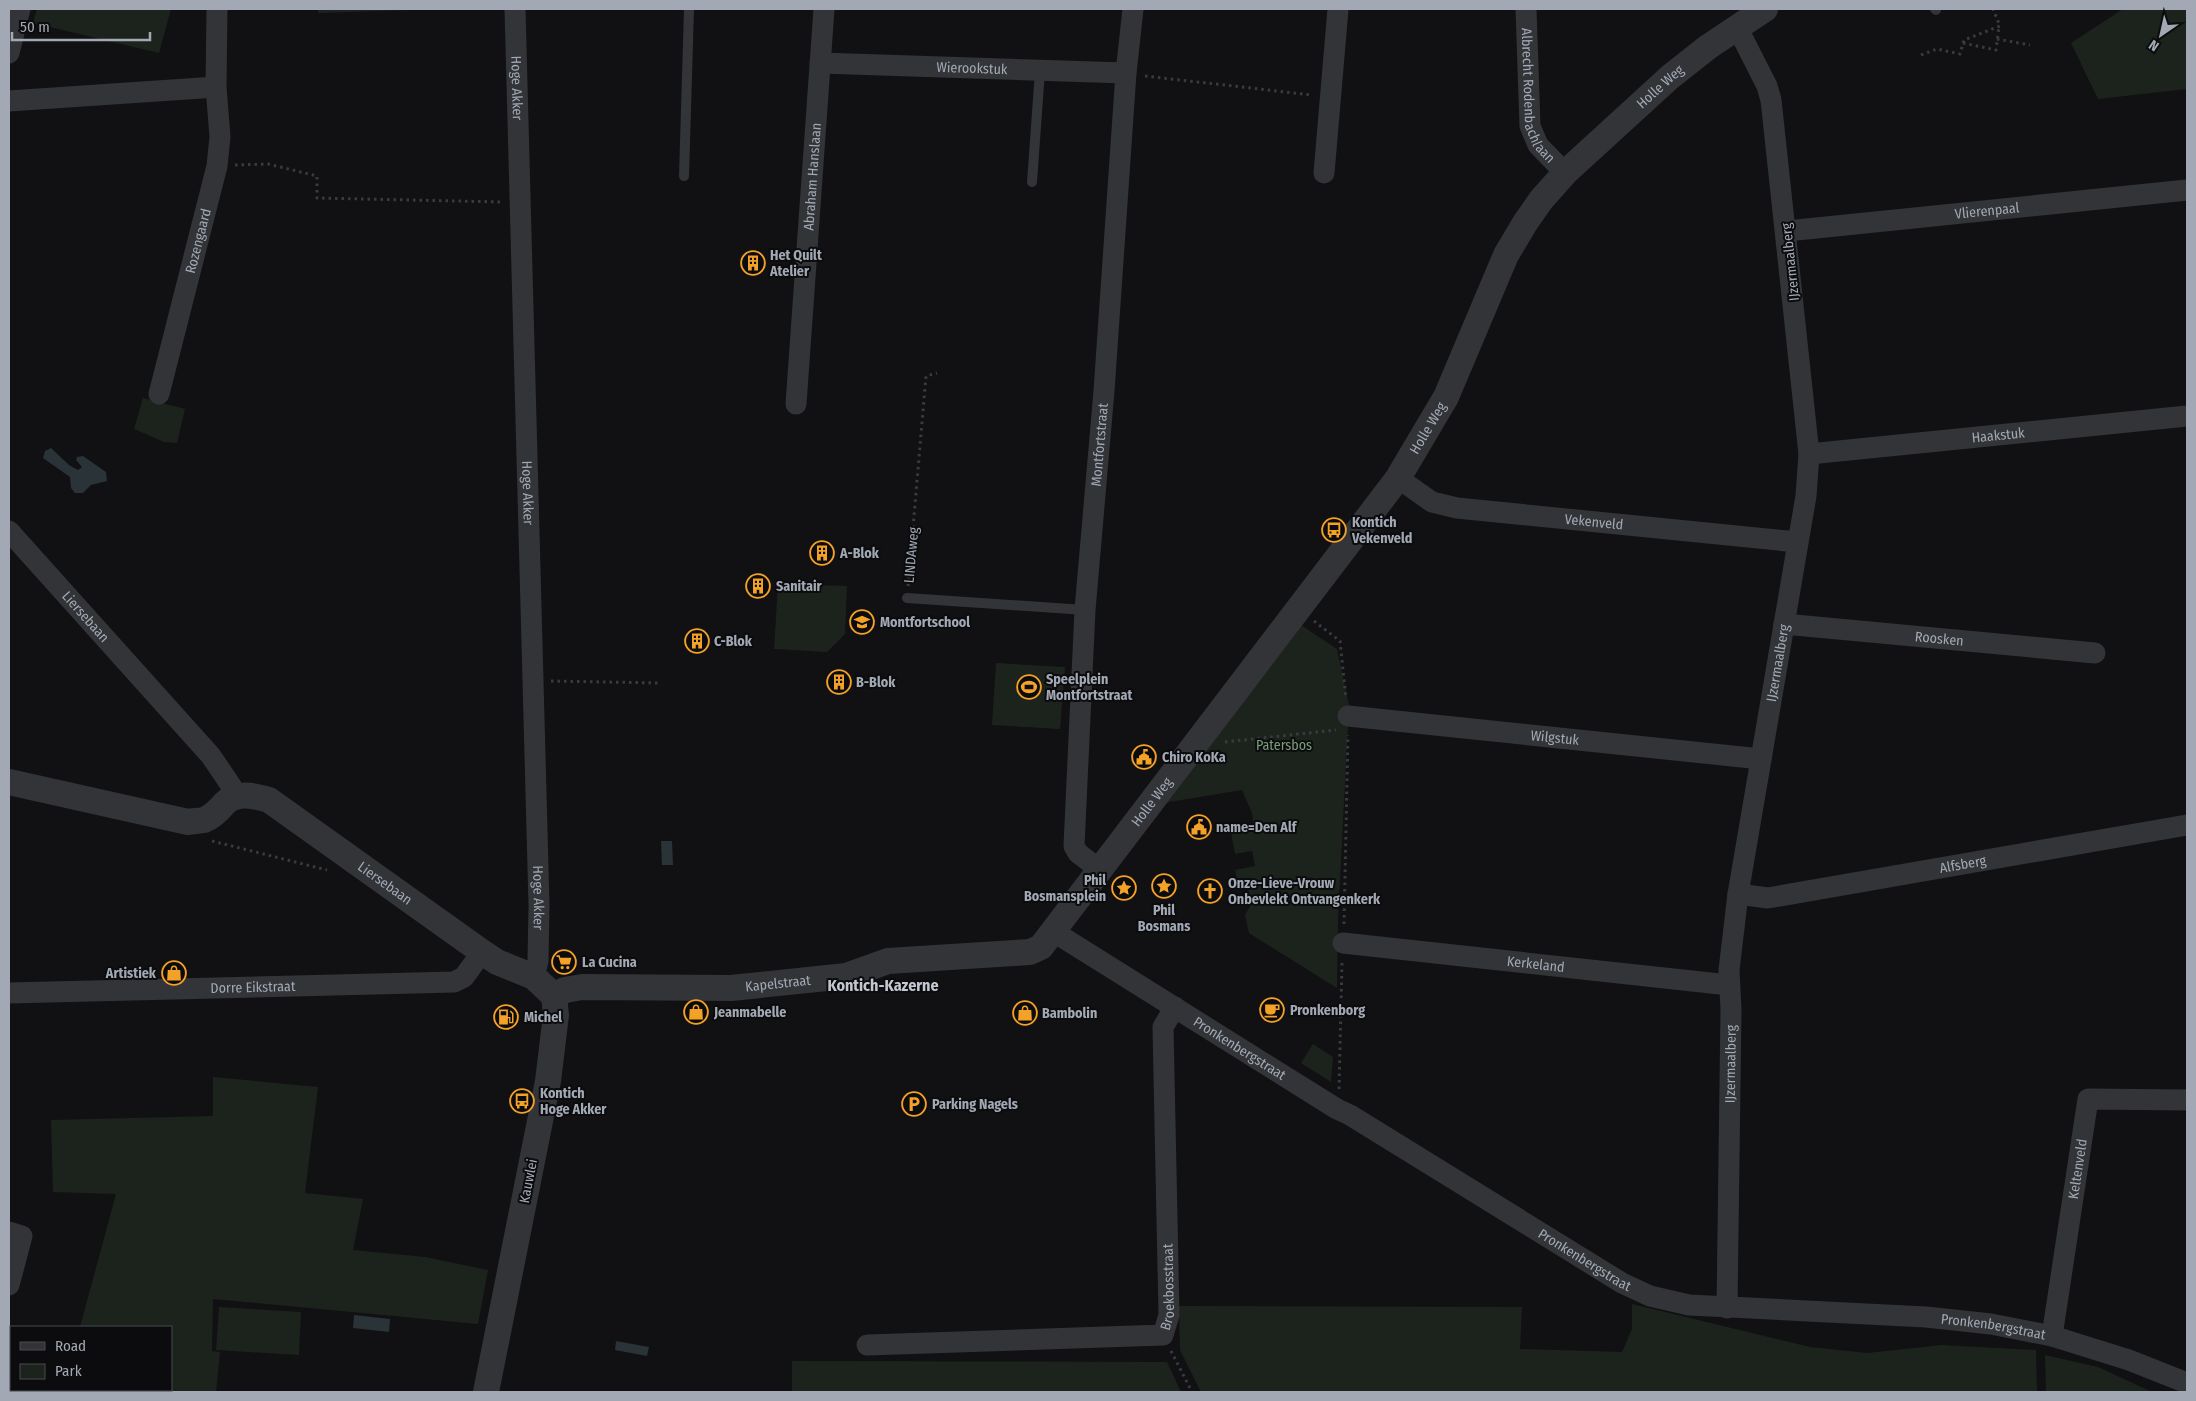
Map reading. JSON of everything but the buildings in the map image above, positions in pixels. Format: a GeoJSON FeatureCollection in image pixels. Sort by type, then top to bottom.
{"type":"FeatureCollection","features":[{"type":"Feature","properties":{"kind":"street"},"geometry":{"type":"LineString","coordinates":[[9,53],[20,9]]}},
{"type":"Feature","properties":{"kind":"street","name":"Rozengaard"},"geometry":{"type":"LineString","coordinates":[[159,394],[217,166],[220,137],[216,87],[217,9]]}},
{"type":"Feature","properties":{"kind":"street","name":"Hoge Akker"},"geometry":{"type":"LineString","coordinates":[[515,9],[539,905],[538,961],[534,977]]}},
{"type":"Feature","properties":{"kind":"street","name":"Abraham Hanslaan"},"geometry":{"type":"LineString","coordinates":[[796,404],[824,9]]}},
{"type":"Feature","properties":{"kind":"street","name":"Montfortstraat"},"geometry":{"type":"LineString","coordinates":[[1100,870],[1078,853],[1074,846],[1085,610],[1104,390],[1126,73],[1133,9]]}},
{"type":"Feature","properties":{"kind":"street"},"geometry":{"type":"LineString","coordinates":[[1324,173],[1338,9]]}},
{"type":"Feature","properties":{"kind":"street","name":"Albrecht Rodenbachlaan"},"geometry":{"type":"LineString","coordinates":[[1526,9],[1530,126],[1542,149],[1565,173]]}},
{"type":"Feature","properties":{"kind":"street","name":"Holle Weg"},"geometry":{"type":"LineString","coordinates":[[1054,932],[1193,746],[1398,478],[1446,397],[1485,303],[1516,238],[1541,200],[1565,173],[1670,77],[1737,27],[1765,9]]}},
{"type":"Feature","properties":{"kind":"street","name":"IJzermaalberg"},"geometry":{"type":"LineString","coordinates":[[1727,1308],[1731,1009],[1729,985],[1738,894],[1808,483],[1808,454],[1787,231],[1771,100],[1767,86],[1737,27]]}},
{"type":"Feature","properties":{"kind":"street","name":"Wierookstuk"},"geometry":{"type":"LineString","coordinates":[[820,63],[1126,73]]}},
{"type":"Feature","properties":{"kind":"street"},"geometry":{"type":"LineString","coordinates":[[9,101],[216,87]]}},
{"type":"Feature","properties":{"kind":"street","name":"Vlierenpaal"},"geometry":{"type":"LineString","coordinates":[[1787,231],[2187,190]]}},
{"type":"Feature","properties":{"kind":"street","name":"Haakstuk"},"geometry":{"type":"LineString","coordinates":[[1808,454],[2187,416]]}},
{"type":"Feature","properties":{"kind":"street","name":"Vekenveld"},"geometry":{"type":"LineString","coordinates":[[1398,478],[1432,502],[1457,508],[1797,542]]}},
{"type":"Feature","properties":{"kind":"street","name":"Liersebaan"},"geometry":{"type":"LineString","coordinates":[[9,531],[211,756],[238,796],[252,795],[269,800],[482,952],[498,962],[534,977]]}},
{"type":"Feature","properties":{"kind":"street","name":"Roosken"},"geometry":{"type":"LineString","coordinates":[[1784,624],[2095,653]]}},
{"type":"Feature","properties":{"kind":"street","name":"Wilgstuk"},"geometry":{"type":"LineString","coordinates":[[1348,716],[1761,759]]}},
{"type":"Feature","properties":{"kind":"street"},"geometry":{"type":"LineString","coordinates":[[9,782],[188,822],[205,820],[227,801],[238,796]]}},
{"type":"Feature","properties":{"kind":"street","name":"Alfsberg"},"geometry":{"type":"LineString","coordinates":[[1738,894],[1768,898],[2187,825]]}},
{"type":"Feature","properties":{"kind":"street","name":"Kapelstraat"},"geometry":{"type":"LineString","coordinates":[[554,996],[565,990],[582,988],[731,988],[846,976],[888,961],[1035,951],[1054,932]]}},
{"type":"Feature","properties":{"kind":"street","name":"Pronkenbergstraat"},"geometry":{"type":"LineString","coordinates":[[1054,932],[1337,1109],[1362,1122],[1622,1283],[1650,1296],[1689,1306],[1926,1317],[1991,1324],[2052,1336],[2129,1360],[2187,1383]]}},
{"type":"Feature","properties":{"kind":"street","name":"Kerkeland"},"geometry":{"type":"LineString","coordinates":[[1343,943],[1729,985]]}},
{"type":"Feature","properties":{"kind":"street","name":"Dorre Eikstraat"},"geometry":{"type":"LineString","coordinates":[[9,993],[454,982],[464,977],[482,952]]}},
{"type":"Feature","properties":{"kind":"street"},"geometry":{"type":"LineString","coordinates":[[534,977],[554,996]]}},
{"type":"Feature","properties":{"kind":"street","name":"Kauwlei"},"geometry":{"type":"LineString","coordinates":[[486,1392],[548,1081],[556,1015],[554,996]]}},
{"type":"Feature","properties":{"kind":"street","name":"Broekbosstraat"},"geometry":{"type":"LineString","coordinates":[[867,1345],[1162,1335],[1168,1315],[1163,1027],[1175,1007]]}},
{"type":"Feature","properties":{"kind":"street","name":"Keltenveld"},"geometry":{"type":"LineString","coordinates":[[2052,1336],[2088,1100],[2187,1100]]}},
{"type":"Feature","properties":{"kind":"street"},"geometry":{"type":"LineString","coordinates":[[9,1232],[22,1236],[9,1285]]}},
{"type":"Feature","properties":{"kind":"lane"},"geometry":{"type":"LineString","coordinates":[[684,176],[689,9]]}},
{"type":"Feature","properties":{"kind":"lane"},"geometry":{"type":"LineString","coordinates":[[1032,182],[1040,71]]}},
{"type":"Feature","properties":{"kind":"lane","name":"LINDAweg"},"geometry":{"type":"LineString","coordinates":[[907,598],[1085,610]]}},
{"type":"Feature","properties":{"kind":"path"},"geometry":{"type":"LineString","coordinates":[[1963,43],[1996,50],[2000,26],[1992,9]]}},
{"type":"Feature","properties":{"kind":"path"},"geometry":{"type":"LineString","coordinates":[[1921,55],[1938,49],[1960,54],[1964,40],[2000,26]]}},
{"type":"Feature","properties":{"kind":"path"},"geometry":{"type":"LineString","coordinates":[[1997,40],[2030,45]]}},
{"type":"Feature","properties":{"kind":"path"},"geometry":{"type":"LineString","coordinates":[[1126,73],[1330,97]]}},
{"type":"Feature","properties":{"kind":"path"},"geometry":{"type":"LineString","coordinates":[[217,166],[268,164],[317,176],[317,198],[520,202]]}},
{"type":"Feature","properties":{"kind":"path","name":"LINDAweg"},"geometry":{"type":"LineString","coordinates":[[907,598],[926,376],[937,374]]}},
{"type":"Feature","properties":{"kind":"path"},"geometry":{"type":"LineString","coordinates":[[1298,610],[1340,641],[1348,716],[1337,1109]]}},
{"type":"Feature","properties":{"kind":"path"},"geometry":{"type":"LineString","coordinates":[[533,681],[659,683]]}},
{"type":"Feature","properties":{"kind":"path"},"geometry":{"type":"LineString","coordinates":[[1193,746],[1341,729],[1348,716]]}},
{"type":"Feature","properties":{"kind":"path"},"geometry":{"type":"LineString","coordinates":[[209,840],[329,871]]}},
{"type":"Feature","properties":{"kind":"path"},"geometry":{"type":"LineString","coordinates":[[1162,1335],[1192,1392]]}},
{"type":"Feature","properties":{"kind":"green space"},"geometry":{"type":"Polygon","coordinates":[[[37,9],[171,9],[159,53],[33,23],[37,9]]]}},
{"type":"Feature","properties":{"kind":"green space"},"geometry":{"type":"Polygon","coordinates":[[[318,9],[440,9],[318,13],[318,9]]]}},
{"type":"Feature","properties":{"kind":"green space"},"geometry":{"type":"Polygon","coordinates":[[[2123,9],[2187,9],[2187,89],[2098,99],[2071,43],[2123,9]]]}},
{"type":"Feature","properties":{"kind":"green space"},"geometry":{"type":"Polygon","coordinates":[[[143,398],[185,409],[177,443],[164,442],[134,429],[143,398]]]}},
{"type":"Feature","properties":{"kind":"green space"},"geometry":{"type":"Polygon","coordinates":[[[778,584],[847,586],[845,634],[827,652],[774,649],[778,584]]]}},
{"type":"Feature","properties":{"kind":"green space","name":"Patersbos"},"geometry":{"type":"Polygon","coordinates":[[[1298,623],[1337,649],[1349,705],[1338,920],[1337,988],[1249,933],[1245,915],[1251,905],[1248,889],[1238,883],[1235,870],[1255,866],[1252,851],[1235,854],[1231,832],[1254,828],[1252,813],[1242,790],[1163,803],[1298,623]]]}},
{"type":"Feature","properties":{"kind":"green space","name":"Speelplein Montfortstraat"},"geometry":{"type":"Polygon","coordinates":[[[996,663],[1065,667],[1060,729],[992,725],[996,663]]]}},
{"type":"Feature","properties":{"kind":"green space"},"geometry":{"type":"Polygon","coordinates":[[[1313,1044],[1333,1057],[1331,1082],[1301,1063],[1313,1044]]]}},
{"type":"Feature","properties":{"kind":"green space"},"geometry":{"type":"Polygon","coordinates":[[[213,1077],[318,1087],[305,1193],[363,1199],[353,1250],[425,1257],[488,1270],[478,1324],[213,1299],[212,1351],[220,1352],[216,1392],[63,1392],[172,1391],[172,1326],[80,1326],[116,1194],[53,1192],[51,1120],[213,1116],[213,1077]]]}},
{"type":"Feature","properties":{"kind":"green space"},"geometry":{"type":"Polygon","coordinates":[[[1632,1304],[1810,1347],[1867,1353],[1942,1345],[2036,1350],[2037,1392],[1201,1392],[1180,1350],[1179,1306],[1522,1307],[1520,1349],[1622,1352],[1632,1329],[1632,1304]]]}},
{"type":"Feature","properties":{"kind":"green space"},"geometry":{"type":"Polygon","coordinates":[[[219,1307],[301,1312],[299,1355],[216,1350],[219,1307]]]}},
{"type":"Feature","properties":{"kind":"green space"},"geometry":{"type":"Polygon","coordinates":[[[2045,1355],[2098,1367],[2152,1392],[2046,1392],[2045,1355]]]}},
{"type":"Feature","properties":{"kind":"green space"},"geometry":{"type":"Polygon","coordinates":[[[792,1361],[1167,1362],[1181,1392],[792,1392],[792,1361]]]}},
{"type":"Feature","properties":{"kind":"shaded area"},"geometry":{"type":"Polygon","coordinates":[[[51,448],[69,465],[78,470],[82,467],[76,460],[77,457],[83,456],[106,472],[107,481],[91,485],[83,493],[75,493],[71,488],[70,477],[43,458],[45,451],[51,448]]]}},
{"type":"Feature","properties":{"kind":"shaded area"},"geometry":{"type":"Polygon","coordinates":[[[661,841],[672,841],[673,865],[662,865],[661,841]]]}},
{"type":"Feature","properties":{"kind":"shaded area"},"geometry":{"type":"Polygon","coordinates":[[[354,1315],[390,1319],[389,1332],[353,1328],[354,1315]]]}},
{"type":"Feature","properties":{"kind":"shaded area"},"geometry":{"type":"Polygon","coordinates":[[[616,1341],[649,1347],[647,1356],[615,1350],[616,1341]]]}},
{"type":"Feature","properties":{"kind":"place","name":"Het Quilt Atelier"},"geometry":{"type":"Point","coordinates":[753,263]}},
{"type":"Feature","properties":{"kind":"place","name":"Kontich Vekenveld"},"geometry":{"type":"Point","coordinates":[1334,530]}},
{"type":"Feature","properties":{"kind":"place","name":"A-Blok"},"geometry":{"type":"Point","coordinates":[822,553]}},
{"type":"Feature","properties":{"kind":"place","name":"Sanitair"},"geometry":{"type":"Point","coordinates":[758,586]}},
{"type":"Feature","properties":{"kind":"place","name":"Montfortschool"},"geometry":{"type":"Point","coordinates":[862,622]}},
{"type":"Feature","properties":{"kind":"place","name":"C-Blok"},"geometry":{"type":"Point","coordinates":[697,641]}},
{"type":"Feature","properties":{"kind":"place","name":"B-Blok"},"geometry":{"type":"Point","coordinates":[839,682]}},
{"type":"Feature","properties":{"kind":"place","name":"Speelplein Montfortstraat"},"geometry":{"type":"Point","coordinates":[1029,687]}},
{"type":"Feature","properties":{"kind":"place","name":"Chiro KoKa"},"geometry":{"type":"Point","coordinates":[1144,757]}},
{"type":"Feature","properties":{"kind":"place","name":"name=Den Alf"},"geometry":{"type":"Point","coordinates":[1199,827]}},
{"type":"Feature","properties":{"kind":"place","name":"Phil Bosmans"},"geometry":{"type":"Point","coordinates":[1164,886]}},
{"type":"Feature","properties":{"kind":"place","name":"Phil Bosmansplein"},"geometry":{"type":"Point","coordinates":[1124,888]}},
{"type":"Feature","properties":{"kind":"place","name":"Onze-Lieve-Vrouw Onbevlekt Ontvangenkerk"},"geometry":{"type":"Point","coordinates":[1210,891]}},
{"type":"Feature","properties":{"kind":"place","name":"La Cucina"},"geometry":{"type":"Point","coordinates":[564,962]}},
{"type":"Feature","properties":{"kind":"place","name":"Artistiek"},"geometry":{"type":"Point","coordinates":[174,973]}},
{"type":"Feature","properties":{"kind":"place","name":"Pronkenborg"},"geometry":{"type":"Point","coordinates":[1272,1010]}},
{"type":"Feature","properties":{"kind":"place","name":"Jeanmabelle"},"geometry":{"type":"Point","coordinates":[696,1012]}},
{"type":"Feature","properties":{"kind":"place","name":"Bambolin"},"geometry":{"type":"Point","coordinates":[1025,1013]}},
{"type":"Feature","properties":{"kind":"place","name":"Michel"},"geometry":{"type":"Point","coordinates":[506,1017]}},
{"type":"Feature","properties":{"kind":"place","name":"Kontich Hoge Akker"},"geometry":{"type":"Point","coordinates":[522,1101]}},
{"type":"Feature","properties":{"kind":"place","name":"Parking Nagels"},"geometry":{"type":"Point","coordinates":[914,1104]}},
{"type":"Feature","properties":{"kind":"district","name":"Kontich-Kazerne"},"geometry":{"type":"Point","coordinates":[883,985]}}]}
